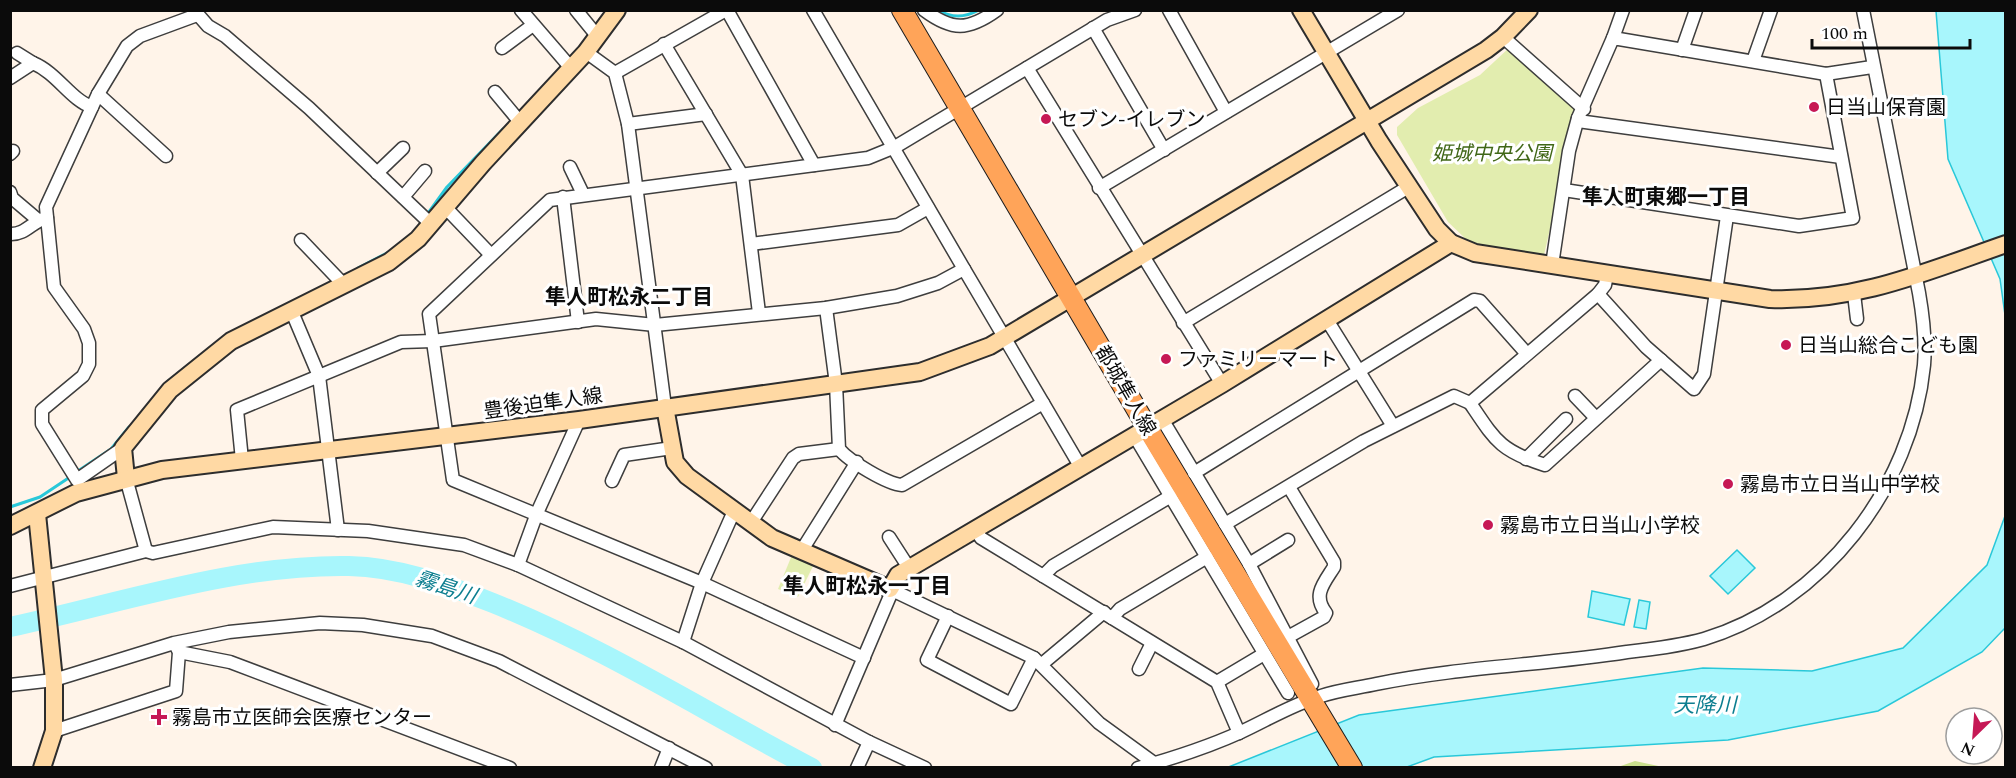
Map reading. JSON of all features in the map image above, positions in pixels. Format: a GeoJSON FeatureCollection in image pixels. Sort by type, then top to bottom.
{"type":"FeatureCollection","features":[{"type":"Feature","properties":{"kind":"main road","name":"都城隼人線"},"geometry":{"type":"LineString","coordinates":[[902,10],[1352,768]]}},
{"type":"Feature","properties":{"kind":"street"},"geometry":{"type":"LineString","coordinates":[[521,10],[568,64]]}},
{"type":"Feature","properties":{"kind":"street"},"geometry":{"type":"LineString","coordinates":[[576,10],[595,33]]}},
{"type":"Feature","properties":{"kind":"street"},"geometry":{"type":"LineString","coordinates":[[615,73],[727,10],[814,165]]}},
{"type":"Feature","properties":{"kind":"street"},"geometry":{"type":"LineString","coordinates":[[813,10],[1080,466]]}},
{"type":"Feature","properties":{"kind":"street"},"geometry":{"type":"LineString","coordinates":[[924,10],[950,26],[963,27],[974,24],[997,10]]}},
{"type":"Feature","properties":{"kind":"street"},"geometry":{"type":"LineString","coordinates":[[864,658],[702,583],[453,480],[429,314],[550,200],[868,158],[895,147],[1093,28],[1135,10]]}},
{"type":"Feature","properties":{"kind":"street"},"geometry":{"type":"LineString","coordinates":[[1168,10],[1226,112]]}},
{"type":"Feature","properties":{"kind":"street"},"geometry":{"type":"LineString","coordinates":[[1301,10],[1437,229],[1451,243],[1475,253],[1770,299],[1802,300],[1854,294],[2006,244]]}},
{"type":"Feature","properties":{"kind":"street"},"geometry":{"type":"LineString","coordinates":[[1099,188],[1398,10]]}},
{"type":"Feature","properties":{"kind":"street","name":"豊後迫隼人線"},"geometry":{"type":"LineString","coordinates":[[10,526],[76,493],[162,470],[579,420],[920,372],[990,346],[1142,257],[1503,37],[1529,10]]}},
{"type":"Feature","properties":{"kind":"street"},"geometry":{"type":"LineString","coordinates":[[1623,10],[1578,121],[1841,158]]}},
{"type":"Feature","properties":{"kind":"street"},"geometry":{"type":"LineString","coordinates":[[1682,50],[1696,10]]}},
{"type":"Feature","properties":{"kind":"street"},"geometry":{"type":"LineString","coordinates":[[1753,61],[1771,10]]}},
{"type":"Feature","properties":{"kind":"street"},"geometry":{"type":"LineString","coordinates":[[1138,768],[1239,733],[1313,703],[1373,685],[1424,674],[1597,657],[1688,643],[1741,625],[1807,583],[1867,519],[1901,455],[1917,407],[1924,363],[1924,325],[1918,274],[1872,67],[1863,10]]}},
{"type":"Feature","properties":{"kind":"street"},"geometry":{"type":"LineString","coordinates":[[427,220],[309,108],[197,12],[133,40],[120,55],[98,94],[42,219],[54,286],[84,329],[89,343],[89,364],[83,376],[42,410],[42,424],[74,475],[123,448],[170,390],[231,341],[292,312],[340,281],[389,262],[418,239],[427,220],[446,208],[517,118],[568,64],[586,52],[595,33],[615,11]]}},
{"type":"Feature","properties":{"kind":"street"},"geometry":{"type":"LineString","coordinates":[[502,48],[533,25]]}},
{"type":"Feature","properties":{"kind":"street"},"geometry":{"type":"LineString","coordinates":[[1093,28],[1164,150]]}},
{"type":"Feature","properties":{"kind":"street"},"geometry":{"type":"LineString","coordinates":[[1503,37],[1581,114]]}},
{"type":"Feature","properties":{"kind":"street"},"geometry":{"type":"LineString","coordinates":[[1613,38],[1826,74],[1872,67]]}},
{"type":"Feature","properties":{"kind":"street"},"geometry":{"type":"LineString","coordinates":[[664,44],[742,175],[759,314]]}},
{"type":"Feature","properties":{"kind":"street"},"geometry":{"type":"LineString","coordinates":[[586,52],[615,73],[628,124],[665,407],[675,462],[687,476],[772,538],[890,589],[1038,661],[1099,723],[1154,763]]}},
{"type":"Feature","properties":{"kind":"street"},"geometry":{"type":"LineString","coordinates":[[17,53],[50,72],[84,105],[92,107]]}},
{"type":"Feature","properties":{"kind":"street"},"geometry":{"type":"LineString","coordinates":[[10,78],[33,63]]}},
{"type":"Feature","properties":{"kind":"street"},"geometry":{"type":"LineString","coordinates":[[1027,68],[1222,384]]}},
{"type":"Feature","properties":{"kind":"street"},"geometry":{"type":"LineString","coordinates":[[1564,190],[1799,226],[1853,218],[1826,74]]}},
{"type":"Feature","properties":{"kind":"street"},"geometry":{"type":"LineString","coordinates":[[495,92],[517,118]]}},
{"type":"Feature","properties":{"kind":"street"},"geometry":{"type":"LineString","coordinates":[[98,94],[166,156]]}},
{"type":"Feature","properties":{"kind":"street"},"geometry":{"type":"LineString","coordinates":[[628,124],[706,114]]}},
{"type":"Feature","properties":{"kind":"street"},"geometry":{"type":"LineString","coordinates":[[1552,265],[1569,151],[1581,114]]}},
{"type":"Feature","properties":{"kind":"street"},"geometry":{"type":"LineString","coordinates":[[378,173],[403,148]]}},
{"type":"Feature","properties":{"kind":"street"},"geometry":{"type":"LineString","coordinates":[[570,167],[583,194]]}},
{"type":"Feature","properties":{"kind":"street"},"geometry":{"type":"LineString","coordinates":[[402,197],[425,171]]}},
{"type":"Feature","properties":{"kind":"street"},"geometry":{"type":"LineString","coordinates":[[1183,323],[1410,186]]}},
{"type":"Feature","properties":{"kind":"street"},"geometry":{"type":"LineString","coordinates":[[10,192],[12,198],[42,219]]}},
{"type":"Feature","properties":{"kind":"street"},"geometry":{"type":"LineString","coordinates":[[563,197],[578,322]]}},
{"type":"Feature","properties":{"kind":"street"},"geometry":{"type":"LineString","coordinates":[[446,208],[491,255]]}},
{"type":"Feature","properties":{"kind":"street"},"geometry":{"type":"LineString","coordinates":[[751,244],[898,225],[928,208]]}},
{"type":"Feature","properties":{"kind":"street"},"geometry":{"type":"LineString","coordinates":[[1598,294],[1661,360],[1694,389],[1704,374],[1727,216]]}},
{"type":"Feature","properties":{"kind":"street"},"geometry":{"type":"LineString","coordinates":[[10,234],[27,230],[42,219]]}},
{"type":"Feature","properties":{"kind":"street"},"geometry":{"type":"LineString","coordinates":[[301,240],[340,281]]}},
{"type":"Feature","properties":{"kind":"street"},"geometry":{"type":"LineString","coordinates":[[835,725],[890,596],[890,589],[898,575],[1222,384],[1451,243]]}},
{"type":"Feature","properties":{"kind":"street"},"geometry":{"type":"LineString","coordinates":[[242,460],[237,410],[401,342],[433,341],[596,319],[655,325],[826,308],[897,296],[938,283],[964,269]]}},
{"type":"Feature","properties":{"kind":"street"},"geometry":{"type":"LineString","coordinates":[[1470,403],[1598,294],[1605,285],[1607,275]]}},
{"type":"Feature","properties":{"kind":"street"},"geometry":{"type":"LineString","coordinates":[[1854,294],[1857,319]]}},
{"type":"Feature","properties":{"kind":"street"},"geometry":{"type":"LineString","coordinates":[[1194,473],[1474,300],[1480,301],[1527,354]]}},
{"type":"Feature","properties":{"kind":"street"},"geometry":{"type":"LineString","coordinates":[[826,308],[836,384],[840,449]]}},
{"type":"Feature","properties":{"kind":"street"},"geometry":{"type":"LineString","coordinates":[[292,312],[319,376],[338,530]]}},
{"type":"Feature","properties":{"kind":"street"},"geometry":{"type":"LineString","coordinates":[[1327,320],[1393,426]]}},
{"type":"Feature","properties":{"kind":"street"},"geometry":{"type":"LineString","coordinates":[[1225,524],[1393,426],[1454,396],[1470,403],[1496,442],[1526,459],[1545,465],[1661,360]]}},
{"type":"Feature","properties":{"kind":"street"},"geometry":{"type":"LineString","coordinates":[[1575,396],[1596,418]]}},
{"type":"Feature","properties":{"kind":"street"},"geometry":{"type":"LineString","coordinates":[[750,524],[798,453],[840,449],[894,485],[902,485],[1043,403]]}},
{"type":"Feature","properties":{"kind":"street"},"geometry":{"type":"LineString","coordinates":[[1526,459],[1566,419]]}},
{"type":"Feature","properties":{"kind":"street"},"geometry":{"type":"LineString","coordinates":[[518,565],[537,513],[579,420]]}},
{"type":"Feature","properties":{"kind":"street"},"geometry":{"type":"LineString","coordinates":[[1148,427],[1194,473],[1249,564],[1286,638],[1316,690],[1370,676],[1373,685]]}},
{"type":"Feature","properties":{"kind":"street"},"geometry":{"type":"LineString","coordinates":[[1148,427],[1171,496],[1288,693]]}},
{"type":"Feature","properties":{"kind":"street"},"geometry":{"type":"LineString","coordinates":[[123,448],[126,478],[146,551]]}},
{"type":"Feature","properties":{"kind":"street"},"geometry":{"type":"LineString","coordinates":[[612,481],[624,455],[672,448]]}},
{"type":"Feature","properties":{"kind":"street"},"geometry":{"type":"LineString","coordinates":[[802,550],[857,462]]}},
{"type":"Feature","properties":{"kind":"street"},"geometry":{"type":"LineString","coordinates":[[1286,638],[1324,617],[1326,613],[1318,596],[1334,567],[1334,562],[1289,487]]}},
{"type":"Feature","properties":{"kind":"street"},"geometry":{"type":"LineString","coordinates":[[1043,576],[1053,566],[1171,496]]}},
{"type":"Feature","properties":{"kind":"street"},"geometry":{"type":"LineString","coordinates":[[683,642],[702,583],[734,512]]}},
{"type":"Feature","properties":{"kind":"street"},"geometry":{"type":"LineString","coordinates":[[37,514],[54,680],[54,731],[42,768]]}},
{"type":"Feature","properties":{"kind":"street"},"geometry":{"type":"LineString","coordinates":[[10,586],[146,551],[153,553],[273,527],[368,531],[464,545],[518,565],[683,642],[868,745],[925,768]]}},
{"type":"Feature","properties":{"kind":"street"},"geometry":{"type":"LineString","coordinates":[[975,530],[981,538],[1217,682],[1239,733]]}},
{"type":"Feature","properties":{"kind":"street"},"geometry":{"type":"LineString","coordinates":[[889,537],[909,568]]}},
{"type":"Feature","properties":{"kind":"street"},"geometry":{"type":"LineString","coordinates":[[1249,564],[1288,540]]}},
{"type":"Feature","properties":{"kind":"street"},"geometry":{"type":"LineString","coordinates":[[948,616],[927,660],[1011,704],[1038,661],[1108,615],[1207,557]]}},
{"type":"Feature","properties":{"kind":"street"},"geometry":{"type":"LineString","coordinates":[[10,685],[54,680],[229,632],[320,623],[401,629],[432,636],[499,661],[706,768]]}},
{"type":"Feature","properties":{"kind":"street"},"geometry":{"type":"LineString","coordinates":[[1139,669],[1152,643]]}},
{"type":"Feature","properties":{"kind":"street"},"geometry":{"type":"LineString","coordinates":[[54,731],[176,691],[177,647]]}},
{"type":"Feature","properties":{"kind":"street"},"geometry":{"type":"LineString","coordinates":[[177,647],[230,662],[510,768]]}},
{"type":"Feature","properties":{"kind":"street"},"geometry":{"type":"LineString","coordinates":[[1217,682],[1264,654]]}},
{"type":"Feature","properties":{"kind":"street"},"geometry":{"type":"LineString","coordinates":[[856,768],[868,745]]}},
{"type":"Feature","properties":{"kind":"street"},"geometry":{"type":"LineString","coordinates":[[662,768],[669,748]]}},
{"type":"Feature","properties":{"kind":"green space","name":"姫城中央公園"},"geometry":{"type":"Polygon","coordinates":[[[1510,47],[1578,107],[1544,255],[1494,248],[1468,241],[1448,222],[1397,135],[1397,127],[1418,108],[1480,75],[1510,47]]]}},
{"type":"Feature","properties":{"kind":"green space"},"geometry":{"type":"Polygon","coordinates":[[[792,555],[813,566],[798,597],[778,589],[792,555]]]}},
{"type":"Feature","properties":{"kind":"green space"},"geometry":{"type":"Polygon","coordinates":[[[1635,761],[1663,767],[1618,767],[1635,761]]]}},
{"type":"Feature","properties":{"kind":"water"},"geometry":{"type":"Polygon","coordinates":[[[1936,11],[2005,11],[2005,315],[2000,279],[1948,159],[1936,11]]]}},
{"type":"Feature","properties":{"kind":"water","name":"天降川"},"geometry":{"type":"Polygon","coordinates":[[[2005,516],[2005,628],[1982,652],[1878,711],[1728,740],[1434,757],[1407,767],[1226,768],[1359,715],[1703,668],[1812,671],[1903,648],[1987,565],[2005,516]]]}},
{"type":"Feature","properties":{"kind":"water"},"geometry":{"type":"Polygon","coordinates":[[[1737,550],[1755,568],[1728,594],[1710,576],[1737,550]]]}},
{"type":"Feature","properties":{"kind":"water"},"geometry":{"type":"Polygon","coordinates":[[[1592,591],[1630,599],[1624,625],[1588,617],[1592,591]]]}},
{"type":"Feature","properties":{"kind":"water"},"geometry":{"type":"Polygon","coordinates":[[[1639,600],[1650,602],[1646,629],[1634,627],[1639,600]]]}},
{"type":"Feature","properties":{"kind":"waterway"},"geometry":{"type":"LineString","coordinates":[[937,10],[958,16],[979,10]]}},
{"type":"Feature","properties":{"kind":"waterway"},"geometry":{"type":"LineString","coordinates":[[426,216],[447,187],[503,129]]}},
{"type":"Feature","properties":{"kind":"waterway"},"geometry":{"type":"LineString","coordinates":[[358,268],[387,253]]}},
{"type":"Feature","properties":{"kind":"waterway"},"geometry":{"type":"LineString","coordinates":[[166,383],[205,352]]}},
{"type":"Feature","properties":{"kind":"waterway"},"geometry":{"type":"LineString","coordinates":[[75,473],[111,449],[129,427]]}},
{"type":"Feature","properties":{"kind":"waterway"},"geometry":{"type":"LineString","coordinates":[[10,507],[40,497],[70,477]]}},
{"type":"Feature","properties":{"kind":"waterway","name":"霧島川"},"geometry":{"type":"LineString","coordinates":[[10,627],[179,587],[264,571],[349,566],[405,573],[493,603],[575,640],[812,768]]}},
{"type":"Feature","properties":{"kind":"place","name":"日当山保育園"},"geometry":{"type":"Point","coordinates":[1814,107]}},
{"type":"Feature","properties":{"kind":"place","name":"セブン-イレブン"},"geometry":{"type":"Point","coordinates":[1046,119]}},
{"type":"Feature","properties":{"kind":"place","name":"日当山総合こども園"},"geometry":{"type":"Point","coordinates":[1786,345]}},
{"type":"Feature","properties":{"kind":"place","name":"ファミリーマート"},"geometry":{"type":"Point","coordinates":[1166,359]}},
{"type":"Feature","properties":{"kind":"place","name":"霧島市立日当山中学校"},"geometry":{"type":"Point","coordinates":[1728,484]}},
{"type":"Feature","properties":{"kind":"place","name":"霧島市立日当山小学校"},"geometry":{"type":"Point","coordinates":[1488,525]}},
{"type":"Feature","properties":{"kind":"place","name":"霧島市立医師会医療センター"},"geometry":{"type":"Point","coordinates":[159,717]}},
{"type":"Feature","properties":{"kind":"district","name":"隼人町東郷一丁目"},"geometry":{"type":"Point","coordinates":[1666,197]}},
{"type":"Feature","properties":{"kind":"district","name":"隼人町松永二丁目"},"geometry":{"type":"Point","coordinates":[629,297]}},
{"type":"Feature","properties":{"kind":"district","name":"隼人町松永一丁目"},"geometry":{"type":"Point","coordinates":[867,586]}}]}
